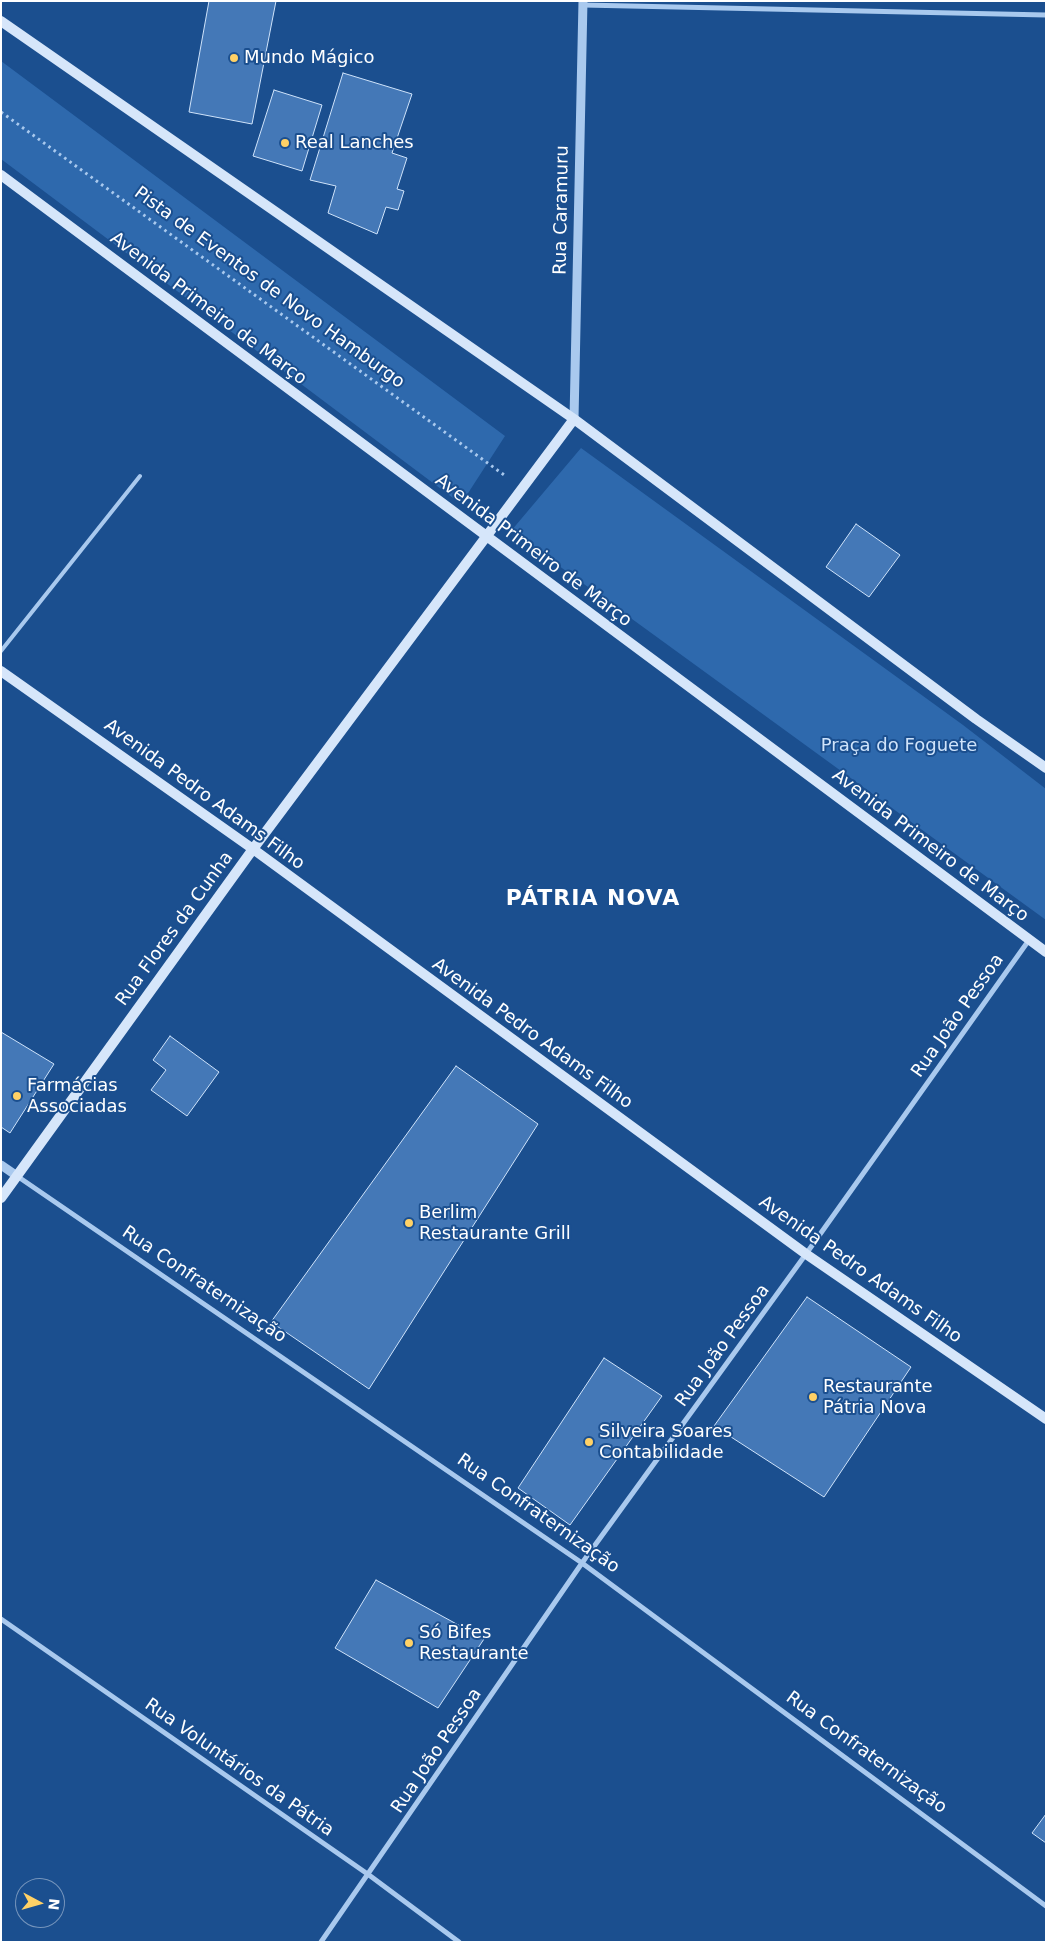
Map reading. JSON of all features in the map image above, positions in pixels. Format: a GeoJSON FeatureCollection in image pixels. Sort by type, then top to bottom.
{"type":"FeatureCollection","features":[{"type":"Feature","properties":{"kind":"main road"},"geometry":{"type":"LineString","coordinates":[[1,21],[574,420],[976,720],[1046,768]]}},
{"type":"Feature","properties":{"kind":"main road","name":"Avenida Primeiro de Março"},"geometry":{"type":"LineString","coordinates":[[1,175],[1046,952]]}},
{"type":"Feature","properties":{"kind":"main road","name":"Rua Flores da Cunha"},"geometry":{"type":"LineString","coordinates":[[1,1198],[252,850],[485,536],[574,420]]}},
{"type":"Feature","properties":{"kind":"main road","name":"Avenida Pedro Adams Filho"},"geometry":{"type":"LineString","coordinates":[[1,671],[252,850],[806,1254],[1046,1418]]}},
{"type":"Feature","properties":{"kind":"street"},"geometry":{"type":"LineString","coordinates":[[583,3],[1046,15]]}},
{"type":"Feature","properties":{"kind":"street","name":"Rua Caramuru"},"geometry":{"type":"LineString","coordinates":[[574,420],[583,3]]}},
{"type":"Feature","properties":{"kind":"street","name":"Rua João Pessoa"},"geometry":{"type":"LineString","coordinates":[[321,1942],[369,1875],[582,1563],[806,1254],[1029,940]]}},
{"type":"Feature","properties":{"kind":"street","name":"Rua Confraternização"},"geometry":{"type":"LineString","coordinates":[[1,1165],[582,1563],[1046,1906]]}},
{"type":"Feature","properties":{"kind":"street","name":"Rua Voluntários da Pátria"},"geometry":{"type":"LineString","coordinates":[[1,1619],[369,1875],[459,1942]]}},
{"type":"Feature","properties":{"kind":"lane"},"geometry":{"type":"LineString","coordinates":[[1,651],[140,476]]}},
{"type":"Feature","properties":{"kind":"path","name":"Pista de Eventos de Novo Hamburgo"},"geometry":{"type":"LineString","coordinates":[[1,112],[522,488]]}},
{"type":"Feature","properties":{"kind":"green space"},"geometry":{"type":"Polygon","coordinates":[[[1,61],[505,436],[461,504],[1,159],[1,61]]]}},
{"type":"Feature","properties":{"kind":"green space","name":"Praça do Foguete"},"geometry":{"type":"Polygon","coordinates":[[[581,448],[963,725],[1046,789],[1046,920],[511,531],[581,448]]]}},
{"type":"Feature","properties":{"kind":"building"},"geometry":{"type":"Polygon","coordinates":[[[209,1],[276,1],[252,124],[189,112],[209,1]]]}},
{"type":"Feature","properties":{"kind":"building"},"geometry":{"type":"Polygon","coordinates":[[[343,73],[412,94],[392,153],[407,158],[397,189],[404,191],[398,210],[386,207],[377,234],[328,213],[336,186],[310,180],[343,73]]]}},
{"type":"Feature","properties":{"kind":"building"},"geometry":{"type":"Polygon","coordinates":[[[274,90],[322,105],[302,171],[253,156],[274,90]]]}},
{"type":"Feature","properties":{"kind":"building"},"geometry":{"type":"Polygon","coordinates":[[[856,524],[900,555],[869,597],[826,567],[856,524]]]}},
{"type":"Feature","properties":{"kind":"building","name":"Farmácias Associadas"},"geometry":{"type":"Polygon","coordinates":[[[1,1032],[54,1064],[10,1133],[1,1127],[1,1032]]]}},
{"type":"Feature","properties":{"kind":"building"},"geometry":{"type":"Polygon","coordinates":[[[170,1036],[219,1072],[187,1116],[151,1090],[166,1070],[153,1060],[170,1036]]]}},
{"type":"Feature","properties":{"kind":"building","name":"Berlim Restaurante Grill"},"geometry":{"type":"Polygon","coordinates":[[[456,1066],[538,1124],[369,1389],[271,1322],[456,1066]]]}},
{"type":"Feature","properties":{"kind":"building","name":"Restaurante Pátria Nova"},"geometry":{"type":"Polygon","coordinates":[[[807,1297],[911,1367],[824,1497],[714,1426],[807,1297]]]}},
{"type":"Feature","properties":{"kind":"building","name":"Silveira Soares Contabilidade"},"geometry":{"type":"Polygon","coordinates":[[[604,1358],[662,1396],[570,1525],[518,1488],[604,1358]]]}},
{"type":"Feature","properties":{"kind":"building","name":"Só Bifes Restaurante"},"geometry":{"type":"Polygon","coordinates":[[[376,1580],[484,1639],[438,1708],[335,1648],[376,1580]]]}},
{"type":"Feature","properties":{"kind":"building"},"geometry":{"type":"Polygon","coordinates":[[[1046,1814],[1046,1843],[1032,1833],[1046,1814]]]}},
{"type":"Feature","properties":{"kind":"place","name":"Mundo Mágico"},"geometry":{"type":"Point","coordinates":[234,58]}},
{"type":"Feature","properties":{"kind":"place","name":"Real Lanches"},"geometry":{"type":"Point","coordinates":[285,143]}},
{"type":"Feature","properties":{"kind":"place","name":"Farmácias Associadas"},"geometry":{"type":"Point","coordinates":[17,1096]}},
{"type":"Feature","properties":{"kind":"place","name":"Berlim Restaurante Grill"},"geometry":{"type":"Point","coordinates":[409,1223]}},
{"type":"Feature","properties":{"kind":"place","name":"Restaurante Pátria Nova"},"geometry":{"type":"Point","coordinates":[813,1397]}},
{"type":"Feature","properties":{"kind":"place","name":"Silveira Soares Contabilidade"},"geometry":{"type":"Point","coordinates":[589,1442]}},
{"type":"Feature","properties":{"kind":"place","name":"Só Bifes Restaurante"},"geometry":{"type":"Point","coordinates":[409,1643]}},
{"type":"Feature","properties":{"kind":"district","name":"PÁTRIA NOVA"},"geometry":{"type":"Point","coordinates":[593,899]}}]}
